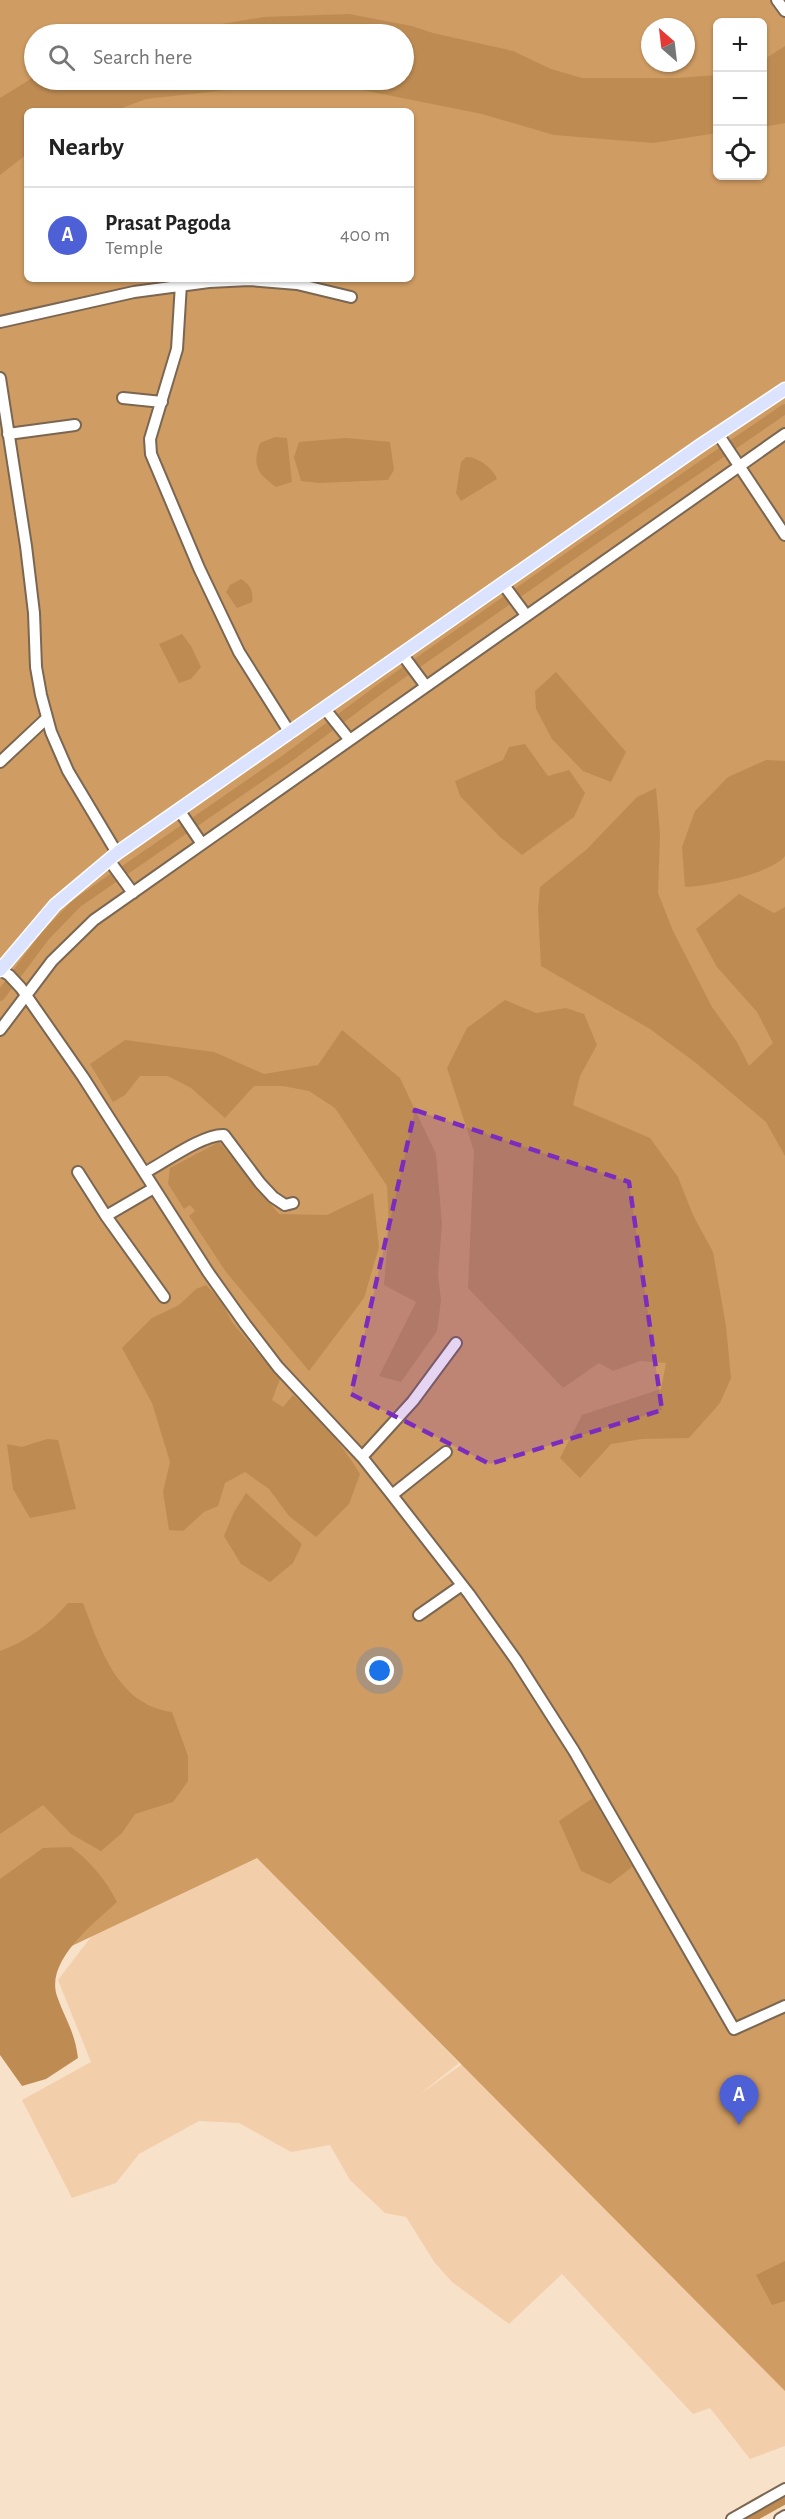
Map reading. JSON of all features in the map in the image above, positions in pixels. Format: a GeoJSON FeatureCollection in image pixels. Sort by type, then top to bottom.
{"type":"FeatureCollection","features":[{"type":"Feature","properties":{"kind":"main road"},"geometry":{"type":"LineString","coordinates":[[4,972],[55,905],[113,856],[183,815],[290,733],[785,389]]}},
{"type":"Feature","properties":{"kind":"street"},"geometry":{"type":"LineString","coordinates":[[0,322],[42,311],[181,284],[215,282]]}},
{"type":"Feature","properties":{"kind":"street"},"geometry":{"type":"LineString","coordinates":[[273,282],[297,284],[351,297]]}},
{"type":"Feature","properties":{"kind":"street"},"geometry":{"type":"LineString","coordinates":[[181,284],[177,349],[150,440],[153,464],[239,652],[290,733]]}},
{"type":"Feature","properties":{"kind":"street"},"geometry":{"type":"LineString","coordinates":[[0,378],[21,508],[34,613],[36,668],[47,718],[68,771],[134,893]]}},
{"type":"Feature","properties":{"kind":"street"},"geometry":{"type":"LineString","coordinates":[[123,398],[162,402]]}},
{"type":"Feature","properties":{"kind":"street"},"geometry":{"type":"LineString","coordinates":[[8,434],[75,425]]}},
{"type":"Feature","properties":{"kind":"street"},"geometry":{"type":"LineString","coordinates":[[718,434],[785,535]]}},
{"type":"Feature","properties":{"kind":"street"},"geometry":{"type":"LineString","coordinates":[[0,1030],[24,992],[75,938],[94,920],[134,893],[199,840],[349,740],[423,682],[526,615],[738,463],[785,434]]}},
{"type":"Feature","properties":{"kind":"street"},"geometry":{"type":"LineString","coordinates":[[503,584],[526,615]]}},
{"type":"Feature","properties":{"kind":"street"},"geometry":{"type":"LineString","coordinates":[[402,654],[423,682]]}},
{"type":"Feature","properties":{"kind":"street"},"geometry":{"type":"LineString","coordinates":[[325,709],[349,740]]}},
{"type":"Feature","properties":{"kind":"street"},"geometry":{"type":"LineString","coordinates":[[0,762],[47,718]]}},
{"type":"Feature","properties":{"kind":"street"},"geometry":{"type":"LineString","coordinates":[[183,815],[199,840]]}},
{"type":"Feature","properties":{"kind":"street"},"geometry":{"type":"LineString","coordinates":[[4,972],[24,992],[146,1172],[154,1188],[245,1324],[278,1366],[362,1457],[462,1585],[516,1660],[574,1751],[734,2029],[785,2006]]}},
{"type":"Feature","properties":{"kind":"street"},"geometry":{"type":"LineString","coordinates":[[146,1172],[216,1135],[224,1135],[273,1197],[285,1205],[293,1203]]}},
{"type":"Feature","properties":{"kind":"street"},"geometry":{"type":"LineString","coordinates":[[78,1172],[106,1216],[164,1297]]}},
{"type":"Feature","properties":{"kind":"street"},"geometry":{"type":"LineString","coordinates":[[106,1216],[154,1188]]}},
{"type":"Feature","properties":{"kind":"street"},"geometry":{"type":"LineString","coordinates":[[362,1457],[413,1401],[456,1343]]}},
{"type":"Feature","properties":{"kind":"street"},"geometry":{"type":"LineString","coordinates":[[392,1495],[446,1452]]}},
{"type":"Feature","properties":{"kind":"street"},"geometry":{"type":"LineString","coordinates":[[419,1615],[462,1585]]}},
{"type":"Feature","properties":{"kind":"street"},"geometry":{"type":"LineString","coordinates":[[732,2519],[785,2489]]}},
{"type":"Feature","properties":{"kind":"street"},"geometry":{"type":"LineString","coordinates":[[780,2519],[785,2516]]}},
{"type":"Feature","properties":{"kind":"highlighted area"},"geometry":{"type":"Polygon","coordinates":[[[415,1110],[629,1182],[662,1410],[490,1464],[351,1394],[415,1110]]]}},
{"type":"Feature","properties":{"kind":"shaded area"},"geometry":{"type":"Polygon","coordinates":[[[0,0],[785,0],[785,2391],[257,1858],[0,1980],[0,0]]]}},
{"type":"Feature","properties":{"kind":"shaded area"},"geometry":{"type":"Polygon","coordinates":[[[349,14],[402,24],[222,24],[264,17],[349,14]]]}},
{"type":"Feature","properties":{"kind":"shaded area"},"geometry":{"type":"Polygon","coordinates":[[[414,27],[513,51],[551,69],[582,78],[678,78],[713,75],[713,134],[653,143],[554,135],[482,114],[362,90],[414,90],[414,27]]]}},
{"type":"Feature","properties":{"kind":"shaded area"},"geometry":{"type":"Polygon","coordinates":[[[785,46],[785,123],[767,126],[767,72],[767,57],[785,46]]]}},
{"type":"Feature","properties":{"kind":"shaded area"},"geometry":{"type":"Polygon","coordinates":[[[24,83],[24,90],[226,90],[146,99],[122,108],[24,108],[24,156],[0,175],[0,98],[24,83]]]}},
{"type":"Feature","properties":{"kind":"shaded area"},"geometry":{"type":"Polygon","coordinates":[[[275,437],[287,438],[292,482],[276,487],[260,473],[256,458],[260,443],[275,437]]]}},
{"type":"Feature","properties":{"kind":"shaded area"},"geometry":{"type":"Polygon","coordinates":[[[346,438],[390,442],[394,470],[388,480],[320,483],[301,481],[294,457],[299,442],[346,438]]]}},
{"type":"Feature","properties":{"kind":"shaded area"},"geometry":{"type":"Polygon","coordinates":[[[466,457],[485,464],[497,479],[461,501],[456,493],[461,462],[466,457]]]}},
{"type":"Feature","properties":{"kind":"shaded area"},"geometry":{"type":"Polygon","coordinates":[[[241,579],[251,589],[252,602],[237,608],[226,592],[230,585],[241,579]]]}},
{"type":"Feature","properties":{"kind":"shaded area"},"geometry":{"type":"Polygon","coordinates":[[[182,634],[191,646],[201,667],[191,679],[179,683],[159,644],[182,634]]]}},
{"type":"Feature","properties":{"kind":"shaded area"},"geometry":{"type":"Polygon","coordinates":[[[556,672],[626,752],[611,782],[583,771],[552,739],[536,709],[535,691],[556,672]]]}},
{"type":"Feature","properties":{"kind":"shaded area"},"geometry":{"type":"Polygon","coordinates":[[[525,744],[548,776],[569,770],[585,793],[574,817],[522,855],[499,836],[460,796],[455,781],[503,760],[509,747],[525,744]]]}},
{"type":"Feature","properties":{"kind":"shaded area"},"geometry":{"type":"Polygon","coordinates":[[[766,760],[785,761],[785,856],[767,868],[753,873],[685,887],[682,847],[695,811],[728,777],[766,760]]]}},
{"type":"Feature","properties":{"kind":"shaded area"},"geometry":{"type":"Polygon","coordinates":[[[656,788],[660,834],[658,893],[673,931],[712,1007],[737,1042],[749,1066],[773,1043],[757,1012],[717,967],[696,929],[739,894],[774,913],[785,907],[785,1156],[766,1122],[696,1063],[650,1029],[541,966],[538,909],[540,887],[586,850],[637,797],[656,788]]]}},
{"type":"Feature","properties":{"kind":"shaded area"},"geometry":{"type":"Polygon","coordinates":[[[505,1000],[536,1013],[566,1008],[584,1014],[597,1045],[580,1076],[573,1105],[650,1138],[678,1177],[693,1215],[713,1252],[726,1326],[731,1378],[720,1403],[689,1438],[642,1439],[611,1444],[580,1478],[560,1458],[582,1415],[661,1389],[666,1363],[640,1361],[613,1371],[599,1363],[563,1388],[468,1288],[474,1151],[447,1068],[467,1028],[505,1000]]]}},
{"type":"Feature","properties":{"kind":"shaded area"},"geometry":{"type":"Polygon","coordinates":[[[342,1030],[400,1078],[436,1154],[442,1224],[438,1275],[441,1300],[437,1331],[401,1382],[379,1376],[416,1302],[384,1285],[389,1225],[387,1186],[335,1108],[309,1091],[283,1086],[254,1086],[225,1118],[191,1088],[168,1076],[140,1076],[125,1095],[113,1102],[90,1064],[125,1040],[214,1052],[264,1074],[318,1065],[342,1030]]]}},
{"type":"Feature","properties":{"kind":"shaded area"},"geometry":{"type":"Polygon","coordinates":[[[219,1142],[279,1214],[327,1215],[373,1193],[379,1247],[364,1298],[309,1371],[226,1272],[189,1216],[195,1211],[190,1205],[184,1209],[168,1184],[170,1168],[219,1142]]]}},
{"type":"Feature","properties":{"kind":"shaded area"},"geometry":{"type":"Polygon","coordinates":[[[206,1285],[221,1301],[232,1322],[280,1379],[272,1400],[283,1407],[293,1395],[330,1432],[360,1474],[349,1504],[316,1537],[289,1516],[269,1489],[245,1472],[225,1483],[218,1506],[204,1512],[183,1531],[169,1530],[163,1492],[170,1462],[152,1403],[122,1348],[152,1318],[179,1305],[196,1289],[206,1285]]]}},
{"type":"Feature","properties":{"kind":"shaded area"},"geometry":{"type":"Polygon","coordinates":[[[47,1439],[58,1440],[76,1509],[30,1518],[13,1489],[7,1444],[22,1447],[47,1439]]]}},
{"type":"Feature","properties":{"kind":"shaded area"},"geometry":{"type":"Polygon","coordinates":[[[246,1493],[302,1544],[293,1563],[270,1582],[241,1564],[224,1536],[234,1512],[246,1493]]]}},
{"type":"Feature","properties":{"kind":"shaded area"},"geometry":{"type":"Polygon","coordinates":[[[318,1570],[338,1597],[332,1607],[356,1652],[354,1673],[373,1692],[349,1712],[348,1724],[298,1743],[288,1765],[321,1805],[364,1767],[402,1752],[414,1776],[445,1809],[450,1835],[466,1861],[411,1891],[462,1960],[501,1926],[528,1898],[552,1939],[584,1982],[524,2020],[567,2059],[650,2210],[696,2185],[769,2313],[785,2309],[785,2446],[750,2459],[710,2408],[693,2414],[562,2274],[509,2324],[452,2282],[435,2263],[406,2217],[385,2213],[350,2180],[330,2145],[291,2152],[239,2123],[199,2121],[139,2154],[116,2183],[72,2198],[22,2100],[91,2062],[58,1980],[91,1937],[126,1904],[101,1851],[122,1833],[135,1814],[173,1802],[188,1781],[188,1756],[172,1712],[171,1686],[264,1625],[271,1609],[318,1570]],[[462,1961],[407,2009],[459,2063],[419,2095],[524,2020],[462,1961]]]}},
{"type":"Feature","properties":{"kind":"shaded area"},"geometry":{"type":"Polygon","coordinates":[[[68,1603],[83,1603],[104,1655],[124,1686],[137,1698],[153,1707],[172,1712],[188,1756],[188,1781],[173,1802],[135,1814],[122,1833],[101,1851],[71,1834],[43,1805],[0,1834],[0,1651],[37,1632],[68,1603]]]}},
{"type":"Feature","properties":{"kind":"shaded area"},"geometry":{"type":"Polygon","coordinates":[[[593,1798],[632,1867],[610,1884],[581,1871],[559,1821],[593,1798]]]}},
{"type":"Feature","properties":{"kind":"shaded area"},"geometry":{"type":"Polygon","coordinates":[[[71,1847],[97,1872],[117,1902],[74,1944],[58,1970],[55,1983],[57,1996],[72,2033],[78,2058],[46,2079],[22,2086],[0,2055],[0,1879],[43,1848],[71,1847]]]}},
{"type":"Feature","properties":{"kind":"shaded area"},"geometry":{"type":"Polygon","coordinates":[[[785,2261],[785,2301],[772,2305],[756,2275],[785,2261]]]}},
{"type":"Feature","properties":{"kind":"waterway"},"geometry":{"type":"LineString","coordinates":[[0,996],[45,936],[77,903],[289,757],[380,689],[589,543],[785,409]]}},
{"type":"Feature","properties":{"kind":"waterway"},"geometry":{"type":"LineString","coordinates":[[749,2519],[785,2499]]}},
{"type":"Feature","properties":{"kind":"place","name":"Prasat Pagoda"},"geometry":{"type":"Point","coordinates":[739,2125]}}]}
